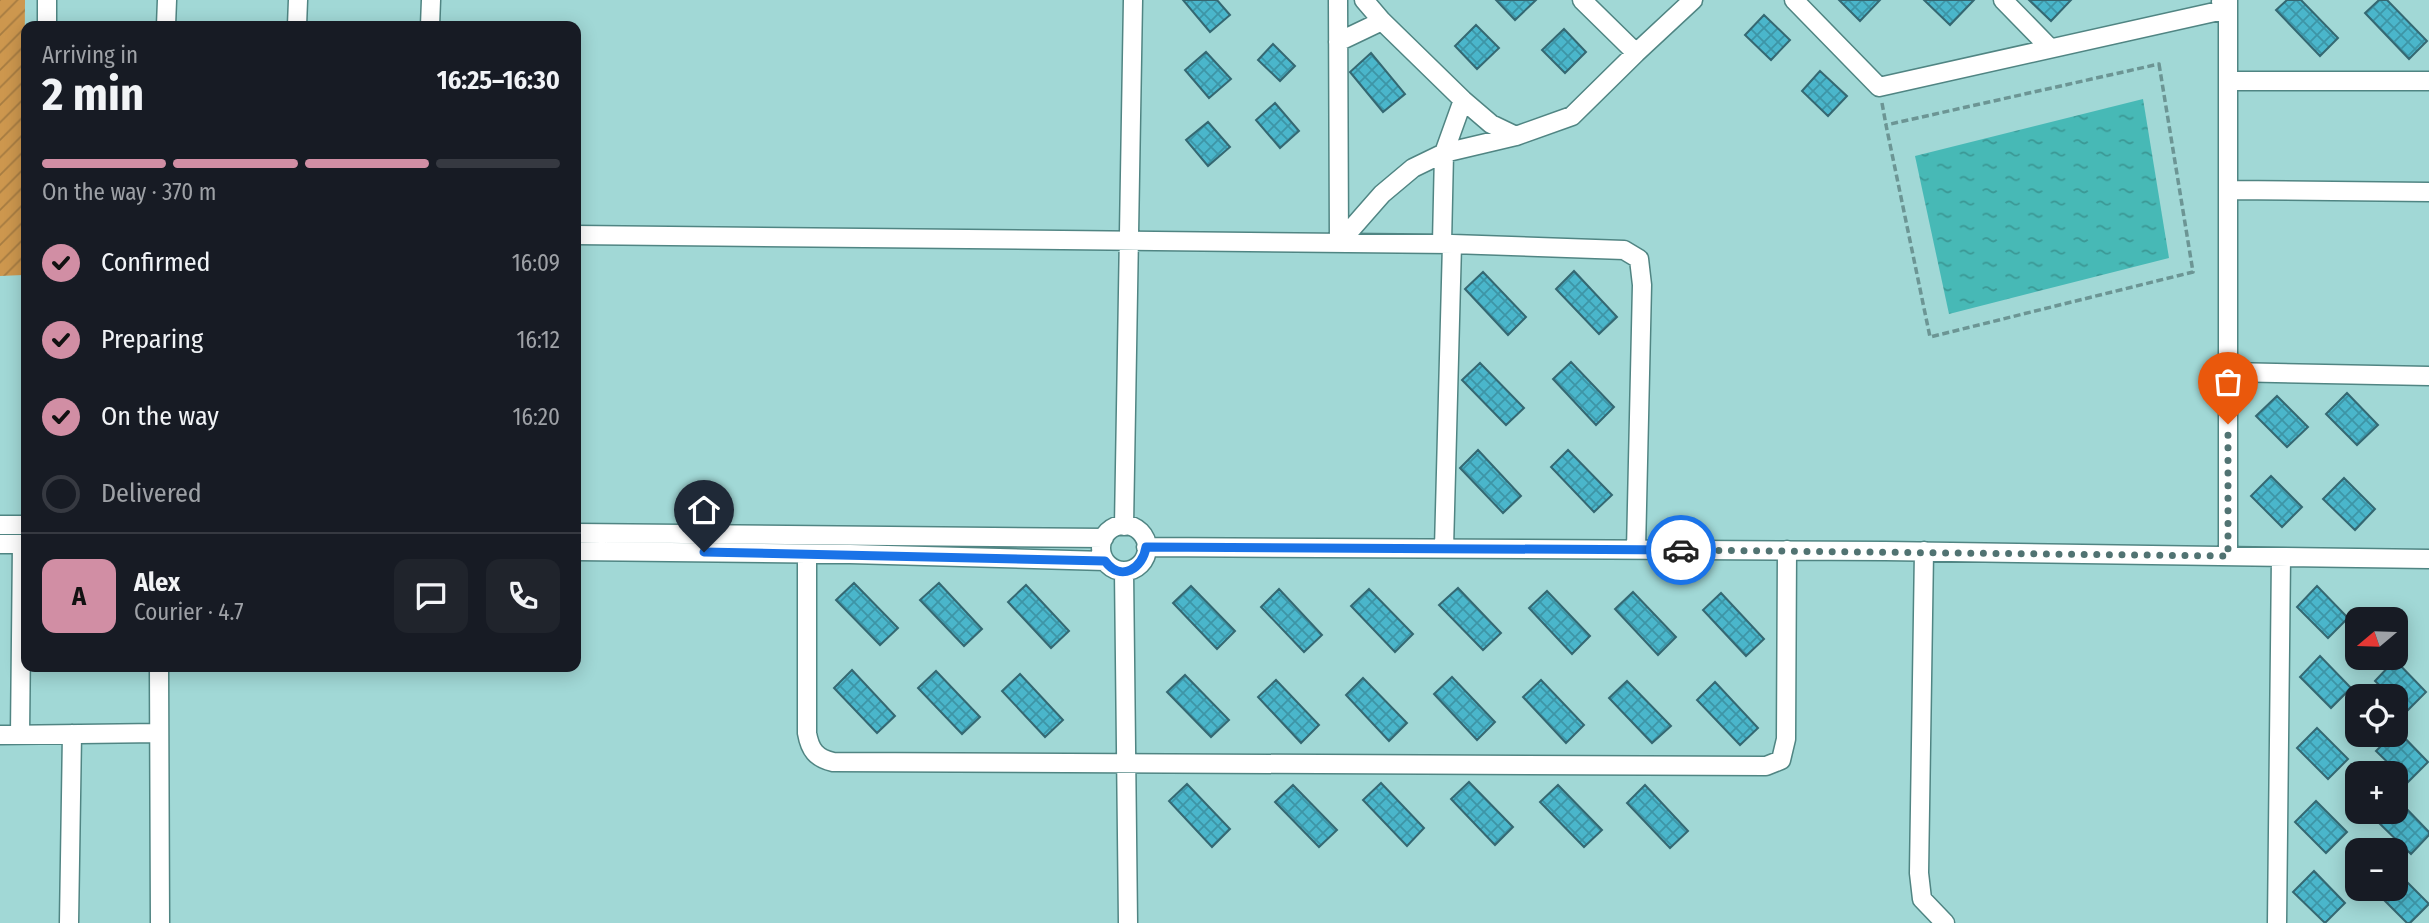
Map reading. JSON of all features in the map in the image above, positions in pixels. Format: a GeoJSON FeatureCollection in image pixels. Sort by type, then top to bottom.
{"type":"FeatureCollection","features":[{"type":"Feature","properties":{"kind":"street"},"geometry":{"type":"LineString","coordinates":[[47,0],[47,21]]}},
{"type":"Feature","properties":{"kind":"street"},"geometry":{"type":"LineString","coordinates":[[166,21],[167,0]]}},
{"type":"Feature","properties":{"kind":"street"},"geometry":{"type":"LineString","coordinates":[[298,0],[298,21]]}},
{"type":"Feature","properties":{"kind":"street"},"geometry":{"type":"LineString","coordinates":[[430,21],[431,0]]}},
{"type":"Feature","properties":{"kind":"street"},"geometry":{"type":"LineString","coordinates":[[1124,526],[1133,0]]}},
{"type":"Feature","properties":{"kind":"street"},"geometry":{"type":"LineString","coordinates":[[1338,0],[1339,243]]}},
{"type":"Feature","properties":{"kind":"street"},"geometry":{"type":"LineString","coordinates":[[1364,0],[1382,22],[1463,100],[1491,124],[1516,136]]}},
{"type":"Feature","properties":{"kind":"street"},"geometry":{"type":"LineString","coordinates":[[1582,0],[1636,53]]}},
{"type":"Feature","properties":{"kind":"street"},"geometry":{"type":"LineString","coordinates":[[1339,243],[1382,194],[1413,168],[1444,153],[1516,136],[1572,116],[1693,0]]}},
{"type":"Feature","properties":{"kind":"street"},"geometry":{"type":"LineString","coordinates":[[1794,0],[1879,87],[2225,3],[2228,82],[2228,556]]}},
{"type":"Feature","properties":{"kind":"street"},"geometry":{"type":"LineString","coordinates":[[2003,0],[2049,47]]}},
{"type":"Feature","properties":{"kind":"street"},"geometry":{"type":"LineString","coordinates":[[1338,42],[1382,22]]}},
{"type":"Feature","properties":{"kind":"street"},"geometry":{"type":"LineString","coordinates":[[2228,82],[2429,81]]}},
{"type":"Feature","properties":{"kind":"street"},"geometry":{"type":"LineString","coordinates":[[1444,548],[1447,244],[1444,153],[1463,100]]}},
{"type":"Feature","properties":{"kind":"street"},"geometry":{"type":"LineString","coordinates":[[2228,190],[2429,192]]}},
{"type":"Feature","properties":{"kind":"street"},"geometry":{"type":"LineString","coordinates":[[581,235],[1447,244],[1624,250],[1639,259],[1642,285],[1636,550]]}},
{"type":"Feature","properties":{"kind":"street"},"geometry":{"type":"LineString","coordinates":[[2228,372],[2429,376]]}},
{"type":"Feature","properties":{"kind":"street"},"geometry":{"type":"LineString","coordinates":[[0,524],[21,525]]}},
{"type":"Feature","properties":{"kind":"street"},"geometry":{"type":"LineString","coordinates":[[1124,526],[1132,527],[1143,535],[1146,547],[1143,561],[1134,569],[1125,571],[1109,566],[1101,555],[1101,542],[1108,531],[1124,526]]}},
{"type":"Feature","properties":{"kind":"street"},"geometry":{"type":"LineString","coordinates":[[581,533],[1104,538]]}},
{"type":"Feature","properties":{"kind":"street"},"geometry":{"type":"LineString","coordinates":[[0,544],[21,544]]}},
{"type":"Feature","properties":{"kind":"street"},"geometry":{"type":"LineString","coordinates":[[1146,547],[1924,551],[2429,559]]}},
{"type":"Feature","properties":{"kind":"street"},"geometry":{"type":"LineString","coordinates":[[807,554],[807,733],[810,748],[820,759],[833,762],[1766,766],[1781,760],[1786,739],[1787,550]]}},
{"type":"Feature","properties":{"kind":"street"},"geometry":{"type":"LineString","coordinates":[[581,551],[1105,561]]}},
{"type":"Feature","properties":{"kind":"street"},"geometry":{"type":"LineString","coordinates":[[1924,551],[1919,873],[1922,899],[1945,923]]}},
{"type":"Feature","properties":{"kind":"street"},"geometry":{"type":"LineString","coordinates":[[2277,923],[2281,557]]}},
{"type":"Feature","properties":{"kind":"street"},"geometry":{"type":"LineString","coordinates":[[1125,571],[1128,923]]}},
{"type":"Feature","properties":{"kind":"street"},"geometry":{"type":"LineString","coordinates":[[20,734],[21,672]]}},
{"type":"Feature","properties":{"kind":"street"},"geometry":{"type":"LineString","coordinates":[[159,672],[160,923]]}},
{"type":"Feature","properties":{"kind":"street"},"geometry":{"type":"LineString","coordinates":[[0,734],[159,733]]}},
{"type":"Feature","properties":{"kind":"street"},"geometry":{"type":"LineString","coordinates":[[69,923],[72,734]]}},
{"type":"Feature","properties":{"kind":"path"},"geometry":{"type":"LineString","coordinates":[[1879,87],[1886,125],[1930,337],[2193,272],[2159,64],[1886,125]]}},
{"type":"Feature","properties":{"kind":"shaded area"},"geometry":{"type":"Polygon","coordinates":[[[0,0],[25,0],[25,21],[21,21],[21,275],[0,276],[0,0]]]}},
{"type":"Feature","properties":{"kind":"water"},"geometry":{"type":"Polygon","coordinates":[[[2143,99],[2169,258],[1949,314],[1915,156],[2143,99]]]}},
{"type":"Feature","properties":{"kind":"building"},"geometry":{"type":"Polygon","coordinates":[[[1183,0],[1217,0],[1230,15],[1210,32],[1183,0]]]}},
{"type":"Feature","properties":{"kind":"building"},"geometry":{"type":"Polygon","coordinates":[[[1496,0],[1536,0],[1515,20],[1496,0]]]}},
{"type":"Feature","properties":{"kind":"building"},"geometry":{"type":"Polygon","coordinates":[[[1839,0],[1880,0],[1860,21],[1839,0]]]}},
{"type":"Feature","properties":{"kind":"building"},"geometry":{"type":"Polygon","coordinates":[[[1924,0],[1974,0],[1950,25],[1924,0]]]}},
{"type":"Feature","properties":{"kind":"building"},"geometry":{"type":"Polygon","coordinates":[[[2029,0],[2071,0],[2051,21],[2029,0]]]}},
{"type":"Feature","properties":{"kind":"building"},"geometry":{"type":"Polygon","coordinates":[[[2287,0],[2301,0],[2338,38],[2320,56],[2276,10],[2287,0]]]}},
{"type":"Feature","properties":{"kind":"building"},"geometry":{"type":"Polygon","coordinates":[[[2379,0],[2387,0],[2427,41],[2409,59],[2365,13],[2379,0]]]}},
{"type":"Feature","properties":{"kind":"building"},"geometry":{"type":"Polygon","coordinates":[[[1764,15],[1790,40],[1771,60],[1745,35],[1764,15]]]}},
{"type":"Feature","properties":{"kind":"building"},"geometry":{"type":"Polygon","coordinates":[[[1476,25],[1499,48],[1477,69],[1455,46],[1476,25]]]}},
{"type":"Feature","properties":{"kind":"building"},"geometry":{"type":"Polygon","coordinates":[[[1564,29],[1586,52],[1565,73],[1542,50],[1564,29]]]}},
{"type":"Feature","properties":{"kind":"building"},"geometry":{"type":"Polygon","coordinates":[[[1273,44],[1295,66],[1280,81],[1258,60],[1273,44]]]}},
{"type":"Feature","properties":{"kind":"building"},"geometry":{"type":"Polygon","coordinates":[[[1206,52],[1231,79],[1209,98],[1185,70],[1206,52]]]}},
{"type":"Feature","properties":{"kind":"building"},"geometry":{"type":"Polygon","coordinates":[[[1371,53],[1405,94],[1383,112],[1350,72],[1371,53]]]}},
{"type":"Feature","properties":{"kind":"building"},"geometry":{"type":"Polygon","coordinates":[[[1820,71],[1847,96],[1828,116],[1802,91],[1820,71]]]}},
{"type":"Feature","properties":{"kind":"building"},"geometry":{"type":"Polygon","coordinates":[[[1275,103],[1299,131],[1280,148],[1256,120],[1275,103]]]}},
{"type":"Feature","properties":{"kind":"building"},"geometry":{"type":"Polygon","coordinates":[[[1208,122],[1230,147],[1208,166],[1186,140],[1208,122]]]}},
{"type":"Feature","properties":{"kind":"building"},"geometry":{"type":"Polygon","coordinates":[[[1574,271],[1617,317],[1599,334],[1556,289],[1574,271]]]}},
{"type":"Feature","properties":{"kind":"building"},"geometry":{"type":"Polygon","coordinates":[[[1483,272],[1526,317],[1508,335],[1465,289],[1483,272]]]}},
{"type":"Feature","properties":{"kind":"building"},"geometry":{"type":"Polygon","coordinates":[[[1571,362],[1614,407],[1596,425],[1553,379],[1571,362]]]}},
{"type":"Feature","properties":{"kind":"building"},"geometry":{"type":"Polygon","coordinates":[[[1480,363],[1524,408],[1506,425],[1462,380],[1480,363]]]}},
{"type":"Feature","properties":{"kind":"building"},"geometry":{"type":"Polygon","coordinates":[[[2347,393],[2378,425],[2357,445],[2326,414],[2347,393]]]}},
{"type":"Feature","properties":{"kind":"building"},"geometry":{"type":"Polygon","coordinates":[[[2277,396],[2308,427],[2287,447],[2256,416],[2277,396]]]}},
{"type":"Feature","properties":{"kind":"building"},"geometry":{"type":"Polygon","coordinates":[[[1478,450],[1521,496],[1503,513],[1460,468],[1478,450]]]}},
{"type":"Feature","properties":{"kind":"building"},"geometry":{"type":"Polygon","coordinates":[[[1568,450],[1612,495],[1594,512],[1551,467],[1568,450]]]}},
{"type":"Feature","properties":{"kind":"building"},"geometry":{"type":"Polygon","coordinates":[[[2271,476],[2302,507],[2282,527],[2251,496],[2271,476]]]}},
{"type":"Feature","properties":{"kind":"building"},"geometry":{"type":"Polygon","coordinates":[[[2344,478],[2375,509],[2355,530],[2323,499],[2344,478]]]}},
{"type":"Feature","properties":{"kind":"building"},"geometry":{"type":"Polygon","coordinates":[[[854,583],[898,628],[880,645],[836,600],[854,583]]]}},
{"type":"Feature","properties":{"kind":"building"},"geometry":{"type":"Polygon","coordinates":[[[939,583],[982,629],[964,646],[920,600],[939,583]]]}},
{"type":"Feature","properties":{"kind":"building"},"geometry":{"type":"Polygon","coordinates":[[[1026,585],[1069,631],[1051,648],[1008,602],[1026,585]]]}},
{"type":"Feature","properties":{"kind":"building"},"geometry":{"type":"Polygon","coordinates":[[[1191,586],[1235,631],[1217,649],[1173,603],[1191,586]]]}},
{"type":"Feature","properties":{"kind":"building"},"geometry":{"type":"Polygon","coordinates":[[[2317,586],[2345,615],[2345,621],[2328,638],[2297,607],[2317,586]]]}},
{"type":"Feature","properties":{"kind":"building"},"geometry":{"type":"Polygon","coordinates":[[[1458,588],[1501,633],[1483,650],[1439,605],[1458,588]]]}},
{"type":"Feature","properties":{"kind":"building"},"geometry":{"type":"Polygon","coordinates":[[[1279,589],[1322,635],[1304,652],[1261,607],[1279,589]]]}},
{"type":"Feature","properties":{"kind":"building"},"geometry":{"type":"Polygon","coordinates":[[[1369,589],[1413,634],[1395,652],[1351,606],[1369,589]]]}},
{"type":"Feature","properties":{"kind":"building"},"geometry":{"type":"Polygon","coordinates":[[[1547,591],[1590,636],[1572,654],[1529,608],[1547,591]]]}},
{"type":"Feature","properties":{"kind":"building"},"geometry":{"type":"Polygon","coordinates":[[[1633,592],[1676,637],[1658,655],[1615,609],[1633,592]]]}},
{"type":"Feature","properties":{"kind":"building"},"geometry":{"type":"Polygon","coordinates":[[[1721,593],[1764,639],[1746,656],[1703,610],[1721,593]]]}},
{"type":"Feature","properties":{"kind":"building"},"geometry":{"type":"Polygon","coordinates":[[[2320,656],[2347,684],[2345,694],[2331,708],[2300,677],[2320,656]]]}},
{"type":"Feature","properties":{"kind":"building"},"geometry":{"type":"Polygon","coordinates":[[[852,670],[895,716],[877,733],[834,688],[852,670]]]}},
{"type":"Feature","properties":{"kind":"building"},"geometry":{"type":"Polygon","coordinates":[[[2385,670],[2405,670],[2426,692],[2408,710],[2408,684],[2378,684],[2375,681],[2385,670]]]}},
{"type":"Feature","properties":{"kind":"building"},"geometry":{"type":"Polygon","coordinates":[[[936,671],[980,717],[962,734],[918,688],[936,671]]]}},
{"type":"Feature","properties":{"kind":"building"},"geometry":{"type":"Polygon","coordinates":[[[1020,674],[1063,720],[1045,737],[1002,691],[1020,674]]]}},
{"type":"Feature","properties":{"kind":"building"},"geometry":{"type":"Polygon","coordinates":[[[1185,675],[1229,720],[1211,737],[1167,692],[1185,675]]]}},
{"type":"Feature","properties":{"kind":"building"},"geometry":{"type":"Polygon","coordinates":[[[1452,677],[1495,722],[1477,740],[1434,694],[1452,677]]]}},
{"type":"Feature","properties":{"kind":"building"},"geometry":{"type":"Polygon","coordinates":[[[1363,678],[1407,723],[1389,741],[1346,695],[1363,678]]]}},
{"type":"Feature","properties":{"kind":"building"},"geometry":{"type":"Polygon","coordinates":[[[1276,680],[1319,725],[1301,743],[1258,697],[1276,680]]]}},
{"type":"Feature","properties":{"kind":"building"},"geometry":{"type":"Polygon","coordinates":[[[1541,680],[1584,725],[1566,743],[1523,697],[1541,680]]]}},
{"type":"Feature","properties":{"kind":"building"},"geometry":{"type":"Polygon","coordinates":[[[1627,681],[1671,726],[1652,743],[1609,698],[1627,681]]]}},
{"type":"Feature","properties":{"kind":"building"},"geometry":{"type":"Polygon","coordinates":[[[1715,682],[1758,728],[1740,745],[1697,700],[1715,682]]]}},
{"type":"Feature","properties":{"kind":"building"},"geometry":{"type":"Polygon","coordinates":[[[2317,728],[2348,759],[2328,779],[2297,748],[2317,728]]]}},
{"type":"Feature","properties":{"kind":"building"},"geometry":{"type":"Polygon","coordinates":[[[2408,741],[2428,762],[2408,782],[2408,761],[2386,761],[2376,751],[2380,747],[2408,747],[2408,741]]]}},
{"type":"Feature","properties":{"kind":"building"},"geometry":{"type":"Polygon","coordinates":[[[1469,782],[1513,827],[1495,845],[1451,799],[1469,782]]]}},
{"type":"Feature","properties":{"kind":"building"},"geometry":{"type":"Polygon","coordinates":[[[1381,783],[1424,828],[1407,846],[1363,800],[1381,783]]]}},
{"type":"Feature","properties":{"kind":"building"},"geometry":{"type":"Polygon","coordinates":[[[1187,784],[1230,829],[1212,847],[1169,801],[1187,784]]]}},
{"type":"Feature","properties":{"kind":"building"},"geometry":{"type":"Polygon","coordinates":[[[1293,785],[1337,830],[1319,847],[1275,802],[1293,785]]]}},
{"type":"Feature","properties":{"kind":"building"},"geometry":{"type":"Polygon","coordinates":[[[1558,785],[1602,830],[1584,847],[1540,802],[1558,785]]]}},
{"type":"Feature","properties":{"kind":"building"},"geometry":{"type":"Polygon","coordinates":[[[1645,785],[1688,831],[1670,848],[1627,803],[1645,785]]]}},
{"type":"Feature","properties":{"kind":"building"},"geometry":{"type":"Polygon","coordinates":[[[2316,801],[2347,832],[2326,853],[2295,822],[2316,801]]]}},
{"type":"Feature","properties":{"kind":"building"},"geometry":{"type":"Polygon","coordinates":[[[2408,810],[2429,832],[2411,854],[2408,851],[2408,838],[2394,838],[2380,824],[2408,824],[2408,810]]]}},
{"type":"Feature","properties":{"kind":"building"},"geometry":{"type":"Polygon","coordinates":[[[2314,871],[2345,903],[2325,923],[2293,892],[2314,871]]]}},
{"type":"Feature","properties":{"kind":"building"},"geometry":{"type":"Polygon","coordinates":[[[2408,883],[2429,904],[2407,923],[2385,901],[2408,901],[2408,883]]]}},
{"type":"Feature","properties":{"kind":"way so far"},"geometry":{"type":"LineString","coordinates":[[1681,550],[2228,556],[2228,424]]}},
{"type":"Feature","properties":{"kind":"route"},"geometry":{"type":"LineString","coordinates":[[704,552],[1105,561],[1109,566],[1121,571],[1134,569],[1143,561],[1146,547],[1681,550]]}}]}
